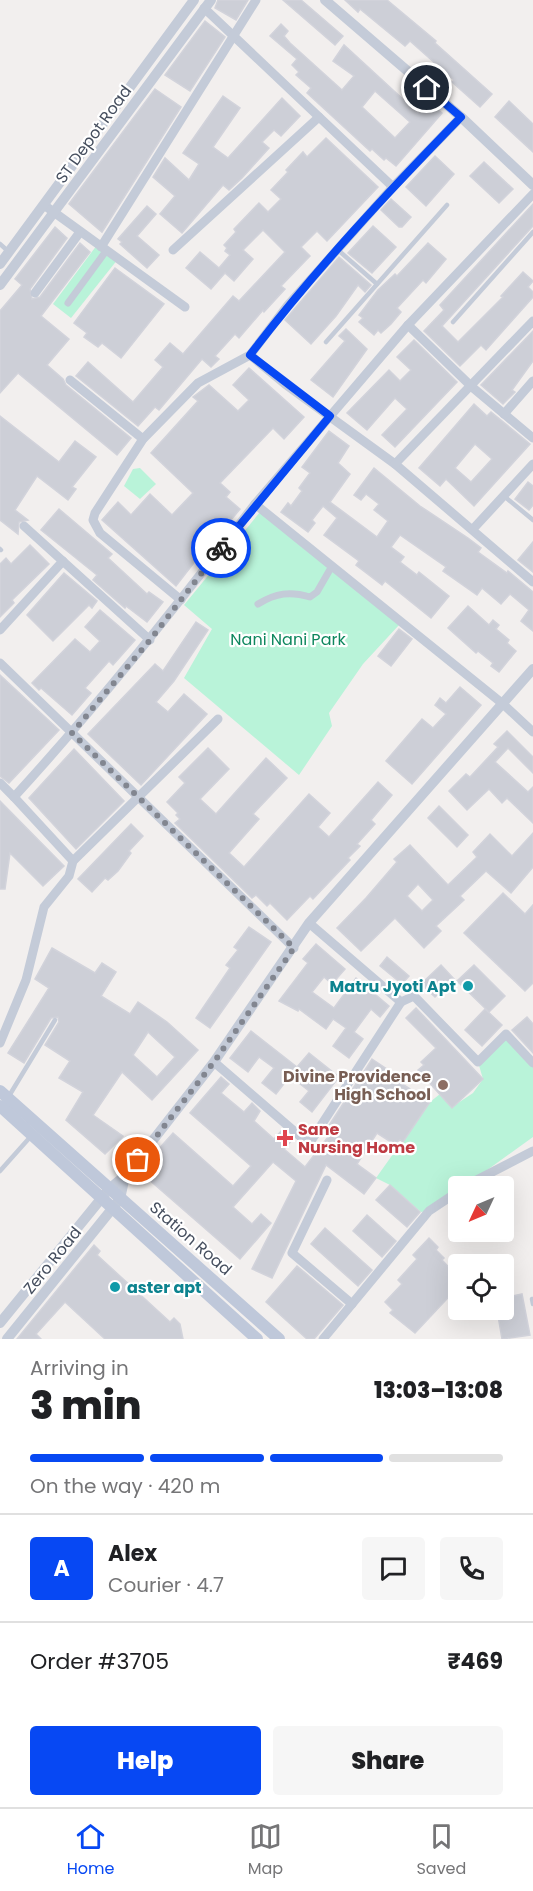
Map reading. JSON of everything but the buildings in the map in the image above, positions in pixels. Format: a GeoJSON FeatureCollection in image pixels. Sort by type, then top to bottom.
{"type":"FeatureCollection","features":[{"type":"Feature","properties":{"kind":"main road","name":"Station Road"},"geometry":{"type":"LineString","coordinates":[[2,1098],[32,1135],[105,1193]]}},
{"type":"Feature","properties":{"kind":"main road","name":"Station Road"},"geometry":{"type":"LineString","coordinates":[[2,1098],[257,1339]]}},
{"type":"Feature","properties":{"kind":"main road","name":"Station Road"},"geometry":{"type":"LineString","coordinates":[[116,1204],[279,1339]]}},
{"type":"Feature","properties":{"kind":"street","name":"ST Depot Road"},"geometry":{"type":"LineString","coordinates":[[3,258],[194,0]]}},
{"type":"Feature","properties":{"kind":"street"},"geometry":{"type":"LineString","coordinates":[[68,303],[256,0]]}},
{"type":"Feature","properties":{"kind":"street"},"geometry":{"type":"LineString","coordinates":[[326,0],[461,117],[533,185]]}},
{"type":"Feature","properties":{"kind":"street","name":"ST Depot Road"},"geometry":{"type":"LineString","coordinates":[[0,285],[207,4]]}},
{"type":"Feature","properties":{"kind":"street"},"geometry":{"type":"LineString","coordinates":[[207,4],[232,37],[393,187]]}},
{"type":"Feature","properties":{"kind":"street"},"geometry":{"type":"LineString","coordinates":[[173,250],[319,117]]}},
{"type":"Feature","properties":{"kind":"street"},"geometry":{"type":"LineString","coordinates":[[181,600],[100,533],[93,520],[95,513],[143,440],[198,382],[250,355],[283,312],[393,187],[461,117]]}},
{"type":"Feature","properties":{"kind":"street"},"geometry":{"type":"LineString","coordinates":[[14,797],[72,733],[150,640],[255,504],[408,325],[533,194]]}},
{"type":"Feature","properties":{"kind":"street"},"geometry":{"type":"LineString","coordinates":[[44,205],[185,307]]}},
{"type":"Feature","properties":{"kind":"street"},"geometry":{"type":"LineString","coordinates":[[35,293],[80,232]]}},
{"type":"Feature","properties":{"kind":"street"},"geometry":{"type":"LineString","coordinates":[[395,464],[472,387],[533,321]]}},
{"type":"Feature","properties":{"kind":"street"},"geometry":{"type":"LineString","coordinates":[[408,325],[472,387],[533,438]]}},
{"type":"Feature","properties":{"kind":"street"},"geometry":{"type":"LineString","coordinates":[[250,355],[395,464],[533,582]]}},
{"type":"Feature","properties":{"kind":"street"},"geometry":{"type":"LineString","coordinates":[[70,380],[143,440]]}},
{"type":"Feature","properties":{"kind":"street"},"geometry":{"type":"LineString","coordinates":[[504,414],[533,381]]}},
{"type":"Feature","properties":{"kind":"street"},"geometry":{"type":"LineString","coordinates":[[473,529],[531,470]]}},
{"type":"Feature","properties":{"kind":"street"},"geometry":{"type":"LineString","coordinates":[[255,504],[503,704],[533,732]]}},
{"type":"Feature","properties":{"kind":"street"},"geometry":{"type":"LineString","coordinates":[[24,526],[150,640]]}},
{"type":"Feature","properties":{"kind":"street"},"geometry":{"type":"LineString","coordinates":[[0,630],[63,561]]}},
{"type":"Feature","properties":{"kind":"street"},"geometry":{"type":"LineString","coordinates":[[258,604],[270,596],[284,592],[310,597],[317,592],[332,566]]}},
{"type":"Feature","properties":{"kind":"street"},"geometry":{"type":"LineString","coordinates":[[0,663],[294,948]]}},
{"type":"Feature","properties":{"kind":"street"},"geometry":{"type":"LineString","coordinates":[[116,1204],[125,1176],[214,1062],[309,923],[533,669]]}},
{"type":"Feature","properties":{"kind":"street"},"geometry":{"type":"LineString","coordinates":[[0,1043],[26,980],[44,907],[69,876],[74,861],[218,719]]}},
{"type":"Feature","properties":{"kind":"street"},"geometry":{"type":"LineString","coordinates":[[0,783],[74,861]]}},
{"type":"Feature","properties":{"kind":"street"},"geometry":{"type":"LineString","coordinates":[[309,923],[401,1002]]}},
{"type":"Feature","properties":{"kind":"street"},"geometry":{"type":"LineString","coordinates":[[214,1062],[309,1144],[401,1002],[414,996],[478,1062],[506,1034],[533,1064]]}},
{"type":"Feature","properties":{"kind":"street"},"geometry":{"type":"LineString","coordinates":[[484,1176],[533,1151]]}},
{"type":"Feature","properties":{"kind":"street","name":"Zero Road"},"geometry":{"type":"LineString","coordinates":[[0,1323],[105,1193],[125,1176]]}},
{"type":"Feature","properties":{"kind":"street"},"geometry":{"type":"LineString","coordinates":[[327,1180],[292,1253],[352,1304]]}},
{"type":"Feature","properties":{"kind":"street"},"geometry":{"type":"LineString","coordinates":[[323,1339],[429,1211],[448,1198]]}},
{"type":"Feature","properties":{"kind":"street","name":"Zero Road"},"geometry":{"type":"LineString","coordinates":[[7,1339],[116,1204]]}},
{"type":"Feature","properties":{"kind":"street"},"geometry":{"type":"LineString","coordinates":[[18,1302],[29,1312]]}},
{"type":"Feature","properties":{"kind":"lane"},"geometry":{"type":"LineString","coordinates":[[326,342],[447,205]]}},
{"type":"Feature","properties":{"kind":"lane"},"geometry":{"type":"LineString","coordinates":[[453,322],[533,232]]}},
{"type":"Feature","properties":{"kind":"lane"},"geometry":{"type":"LineString","coordinates":[[0,244],[3,258]]}},
{"type":"Feature","properties":{"kind":"lane"},"geometry":{"type":"LineString","coordinates":[[338,250],[377,284]]}},
{"type":"Feature","properties":{"kind":"lane"},"geometry":{"type":"LineString","coordinates":[[504,496],[533,520]]}},
{"type":"Feature","properties":{"kind":"lane"},"geometry":{"type":"LineString","coordinates":[[2,1098],[55,1020]]}},
{"type":"Feature","properties":{"kind":"lane"},"geometry":{"type":"LineString","coordinates":[[0,1171],[32,1135]]}},
{"type":"Feature","properties":{"kind":"lane"},"geometry":{"type":"LineString","coordinates":[[532,1299],[533,1304]]}},
{"type":"Feature","properties":{"kind":"green space"},"geometry":{"type":"Polygon","coordinates":[[[97,245],[118,259],[71,318],[53,304],[97,245]]]}},
{"type":"Feature","properties":{"kind":"green space"},"geometry":{"type":"Polygon","coordinates":[[[140,468],[156,484],[140,499],[124,486],[133,469],[140,468]]]}},
{"type":"Feature","properties":{"kind":"green space","name":"Nani Nani Park"},"geometry":{"type":"Polygon","coordinates":[[[260,512],[399,625],[363,664],[329,713],[332,726],[299,775],[184,678],[212,629],[184,605],[260,512]]]}},
{"type":"Feature","properties":{"kind":"green space"},"geometry":{"type":"Polygon","coordinates":[[[506,1034],[533,1063],[533,1137],[479,1176],[448,1176],[448,1198],[429,1211],[421,1212],[390,1185],[376,1178],[430,1102],[440,1094],[452,1107],[473,1093],[483,1079],[478,1062],[506,1034]]]}},
{"type":"Feature","properties":{"kind":"way so far"},"geometry":{"type":"LineString","coordinates":[[138,1160],[214,1062],[294,948],[72,733],[150,640],[221,548]]}},
{"type":"Feature","properties":{"kind":"place","name":"Matru Jyoti Apt"},"geometry":{"type":"Point","coordinates":[468,986]}},
{"type":"Feature","properties":{"kind":"place","name":"Divine Providence High School"},"geometry":{"type":"Point","coordinates":[443,1085]}},
{"type":"Feature","properties":{"kind":"place","name":"Sane Nursing Home"},"geometry":{"type":"Point","coordinates":[285,1138]}},
{"type":"Feature","properties":{"kind":"place","name":"aster apt"},"geometry":{"type":"Point","coordinates":[115,1287]}},
{"type":"Feature","properties":{"kind":"route"},"geometry":{"type":"LineString","coordinates":[[221,548],[330,416],[285,384],[250,355],[288,305],[393,187],[461,117],[427,88]]}}]}
